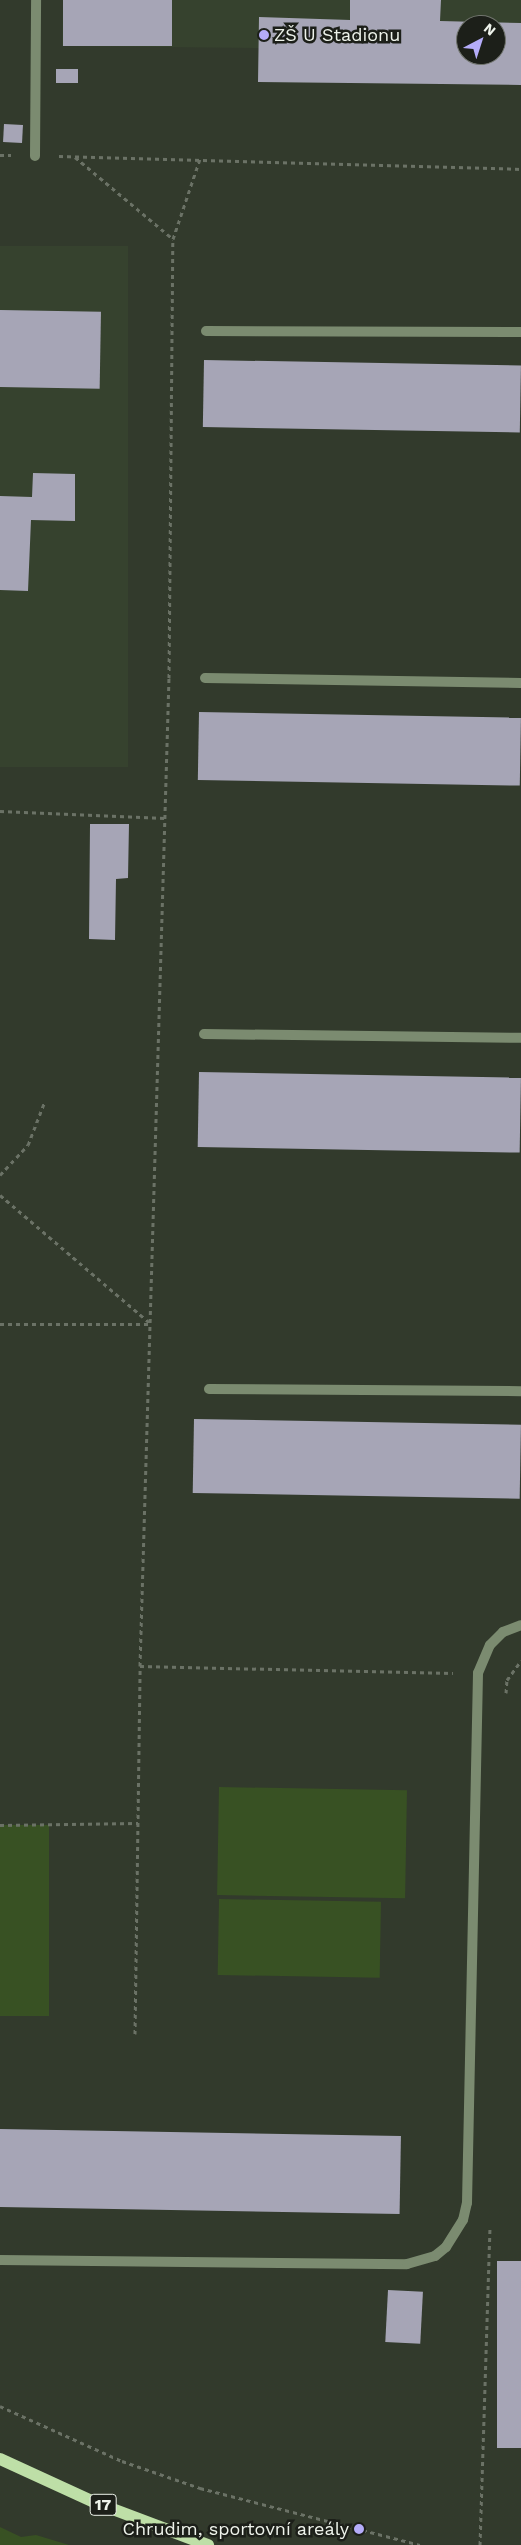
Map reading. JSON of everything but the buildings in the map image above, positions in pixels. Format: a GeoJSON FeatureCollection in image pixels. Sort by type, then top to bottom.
{"type":"FeatureCollection","features":[{"type":"Feature","properties":{"kind":"main road","name":"17"},"geometry":{"type":"LineString","coordinates":[[0,2459],[63,2489],[208,2545]]}},
{"type":"Feature","properties":{"kind":"lane"},"geometry":{"type":"LineString","coordinates":[[35,156],[36,0]]}},
{"type":"Feature","properties":{"kind":"lane"},"geometry":{"type":"LineString","coordinates":[[206,331],[521,332]]}},
{"type":"Feature","properties":{"kind":"lane"},"geometry":{"type":"LineString","coordinates":[[205,678],[521,683]]}},
{"type":"Feature","properties":{"kind":"lane"},"geometry":{"type":"LineString","coordinates":[[204,1034],[521,1038]]}},
{"type":"Feature","properties":{"kind":"lane"},"geometry":{"type":"LineString","coordinates":[[209,1389],[521,1390]]}},
{"type":"Feature","properties":{"kind":"lane"},"geometry":{"type":"LineString","coordinates":[[0,2260],[407,2264],[435,2256],[451,2240],[463,2220],[466,2203],[478,1673],[490,1646],[503,1632],[521,1625]]}},
{"type":"Feature","properties":{"kind":"path"},"geometry":{"type":"LineString","coordinates":[[0,155],[521,169]]}},
{"type":"Feature","properties":{"kind":"path"},"geometry":{"type":"LineString","coordinates":[[74,156],[173,239]]}},
{"type":"Feature","properties":{"kind":"path"},"geometry":{"type":"LineString","coordinates":[[135,2034],[140,1666],[165,818],[173,239],[200,159]]}},
{"type":"Feature","properties":{"kind":"path"},"geometry":{"type":"LineString","coordinates":[[0,811],[165,818]]}},
{"type":"Feature","properties":{"kind":"path"},"geometry":{"type":"LineString","coordinates":[[0,1174],[28,1145],[45,1101]]}},
{"type":"Feature","properties":{"kind":"path"},"geometry":{"type":"LineString","coordinates":[[0,1195],[151,1324]]}},
{"type":"Feature","properties":{"kind":"path"},"geometry":{"type":"LineString","coordinates":[[0,1324],[151,1324]]}},
{"type":"Feature","properties":{"kind":"path"},"geometry":{"type":"LineString","coordinates":[[140,1666],[478,1673]]}},
{"type":"Feature","properties":{"kind":"path"},"geometry":{"type":"LineString","coordinates":[[0,1824],[138,1823]]}},
{"type":"Feature","properties":{"kind":"path"},"geometry":{"type":"LineString","coordinates":[[0,2406],[122,2461],[200,2488],[420,2545]]}},
{"type":"Feature","properties":{"kind":"path"},"geometry":{"type":"LineString","coordinates":[[480,2545],[485,2448]]}},
{"type":"Feature","properties":{"kind":"shaded area","name":"ZŠ U Stadionu"},"geometry":{"type":"Polygon","coordinates":[[[63,0],[521,0],[521,85],[258,82],[259,48],[62,46],[63,0]]]}},
{"type":"Feature","properties":{"kind":"shaded area"},"geometry":{"type":"Polygon","coordinates":[[[0,246],[128,246],[128,767],[0,767],[0,246]]]}},
{"type":"Feature","properties":{"kind":"green space"},"geometry":{"type":"Polygon","coordinates":[[[219,1787],[407,1790],[405,1898],[217,1895],[219,1787]]]}},
{"type":"Feature","properties":{"kind":"green space"},"geometry":{"type":"Polygon","coordinates":[[[0,1825],[49,1825],[49,2016],[0,2016],[0,1825]]]}},
{"type":"Feature","properties":{"kind":"green space"},"geometry":{"type":"Polygon","coordinates":[[[219,1899],[381,1902],[380,1978],[218,1975],[219,1899]]]}},
{"type":"Feature","properties":{"kind":"green space"},"geometry":{"type":"Polygon","coordinates":[[[0,2527],[21,2537],[36,2535],[69,2545],[0,2545],[0,2527]]]}},
{"type":"Feature","properties":{"kind":"place","name":"ZŠ U Stadionu"},"geometry":{"type":"Point","coordinates":[264,35]}},
{"type":"Feature","properties":{"kind":"place","name":"Chrudim, sportovní areály"},"geometry":{"type":"Point","coordinates":[359,2529]}}]}
